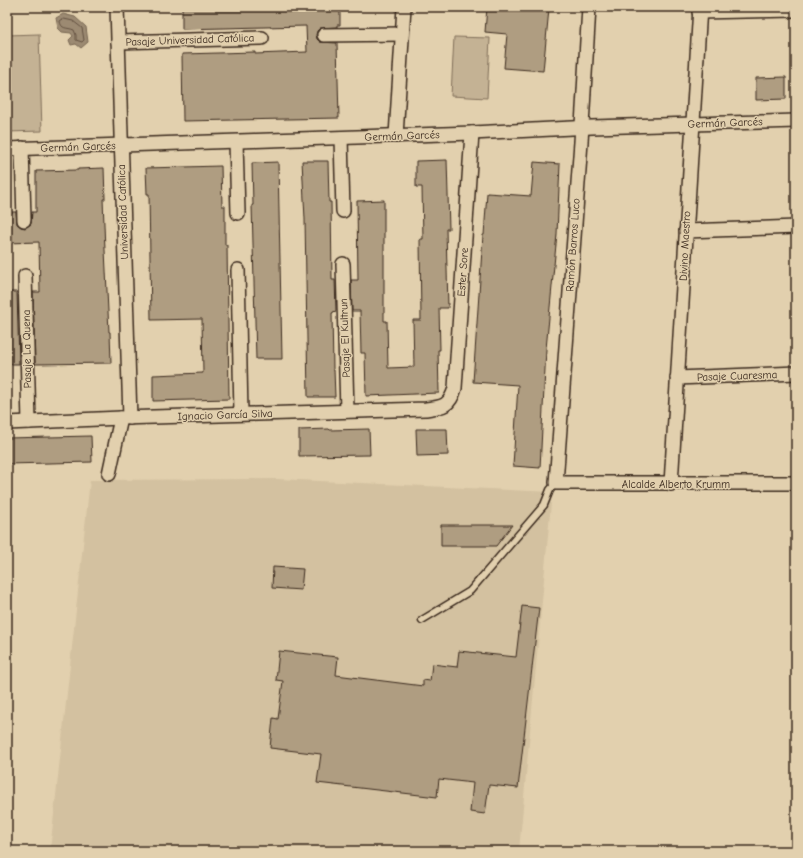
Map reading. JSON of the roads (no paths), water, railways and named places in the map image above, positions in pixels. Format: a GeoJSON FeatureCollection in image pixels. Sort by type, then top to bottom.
{"type":"FeatureCollection","features":[{"type":"Feature","properties":{"kind":"street","name":"Universidad Católica"},"geometry":{"type":"LineString","coordinates":[[110,474],[125,418],[121,145],[117,7]]}},
{"type":"Feature","properties":{"kind":"street"},"geometry":{"type":"LineString","coordinates":[[396,136],[404,7]]}},
{"type":"Feature","properties":{"kind":"street","name":"Ramón Barros Luco"},"geometry":{"type":"LineString","coordinates":[[556,484],[582,128],[589,7]]}},
{"type":"Feature","properties":{"kind":"street"},"geometry":{"type":"LineString","coordinates":[[700,10],[790,9]]}},
{"type":"Feature","properties":{"kind":"street","name":"Divino Maestro"},"geometry":{"type":"LineString","coordinates":[[671,484],[700,10]]}},
{"type":"Feature","properties":{"kind":"street"},"geometry":{"type":"LineString","coordinates":[[324,35],[402,34]]}},
{"type":"Feature","properties":{"kind":"street","name":"Pasaje Universidad Católica"},"geometry":{"type":"LineString","coordinates":[[118,42],[262,38]]}},
{"type":"Feature","properties":{"kind":"street","name":"Germán Garcés"},"geometry":{"type":"LineString","coordinates":[[7,149],[796,121]]}},
{"type":"Feature","properties":{"kind":"street","name":"Ester Sore"},"geometry":{"type":"LineString","coordinates":[[444,406],[452,399],[455,388],[472,133]]}},
{"type":"Feature","properties":{"kind":"street"},"geometry":{"type":"LineString","coordinates":[[341,138],[343,211]]}},
{"type":"Feature","properties":{"kind":"street"},"geometry":{"type":"LineString","coordinates":[[236,142],[238,213]]}},
{"type":"Feature","properties":{"kind":"street"},"geometry":{"type":"LineString","coordinates":[[22,148],[24,220]]}},
{"type":"Feature","properties":{"kind":"street"},"geometry":{"type":"LineString","coordinates":[[686,231],[796,227]]}},
{"type":"Feature","properties":{"kind":"street","name":"Pasaje El Kultrun"},"geometry":{"type":"LineString","coordinates":[[343,264],[347,411]]}},
{"type":"Feature","properties":{"kind":"street"},"geometry":{"type":"LineString","coordinates":[[238,270],[241,414]]}},
{"type":"Feature","properties":{"kind":"street","name":"Pasaje La Quena"},"geometry":{"type":"LineString","coordinates":[[25,276],[29,422]]}},
{"type":"Feature","properties":{"kind":"street","name":"Pasaje Cuaresma"},"geometry":{"type":"LineString","coordinates":[[677,378],[796,373]]}},
{"type":"Feature","properties":{"kind":"street","name":"Ignacio García Silva"},"geometry":{"type":"LineString","coordinates":[[7,423],[426,409],[444,406]]}},
{"type":"Feature","properties":{"kind":"street","name":"Alcalde Alberto Krumm"},"geometry":{"type":"LineString","coordinates":[[556,484],[796,483]]}},
{"type":"Feature","properties":{"kind":"lane"},"geometry":{"type":"LineString","coordinates":[[422,620],[470,591],[544,505],[550,490],[556,484]]}},
{"type":"Feature","properties":{"kind":"water"},"geometry":{"type":"Polygon","coordinates":[[[63,14],[75,17],[86,27],[88,42],[81,48],[76,44],[71,45],[69,40],[73,36],[71,33],[62,32],[58,28],[56,18],[63,14]]]}}]}
